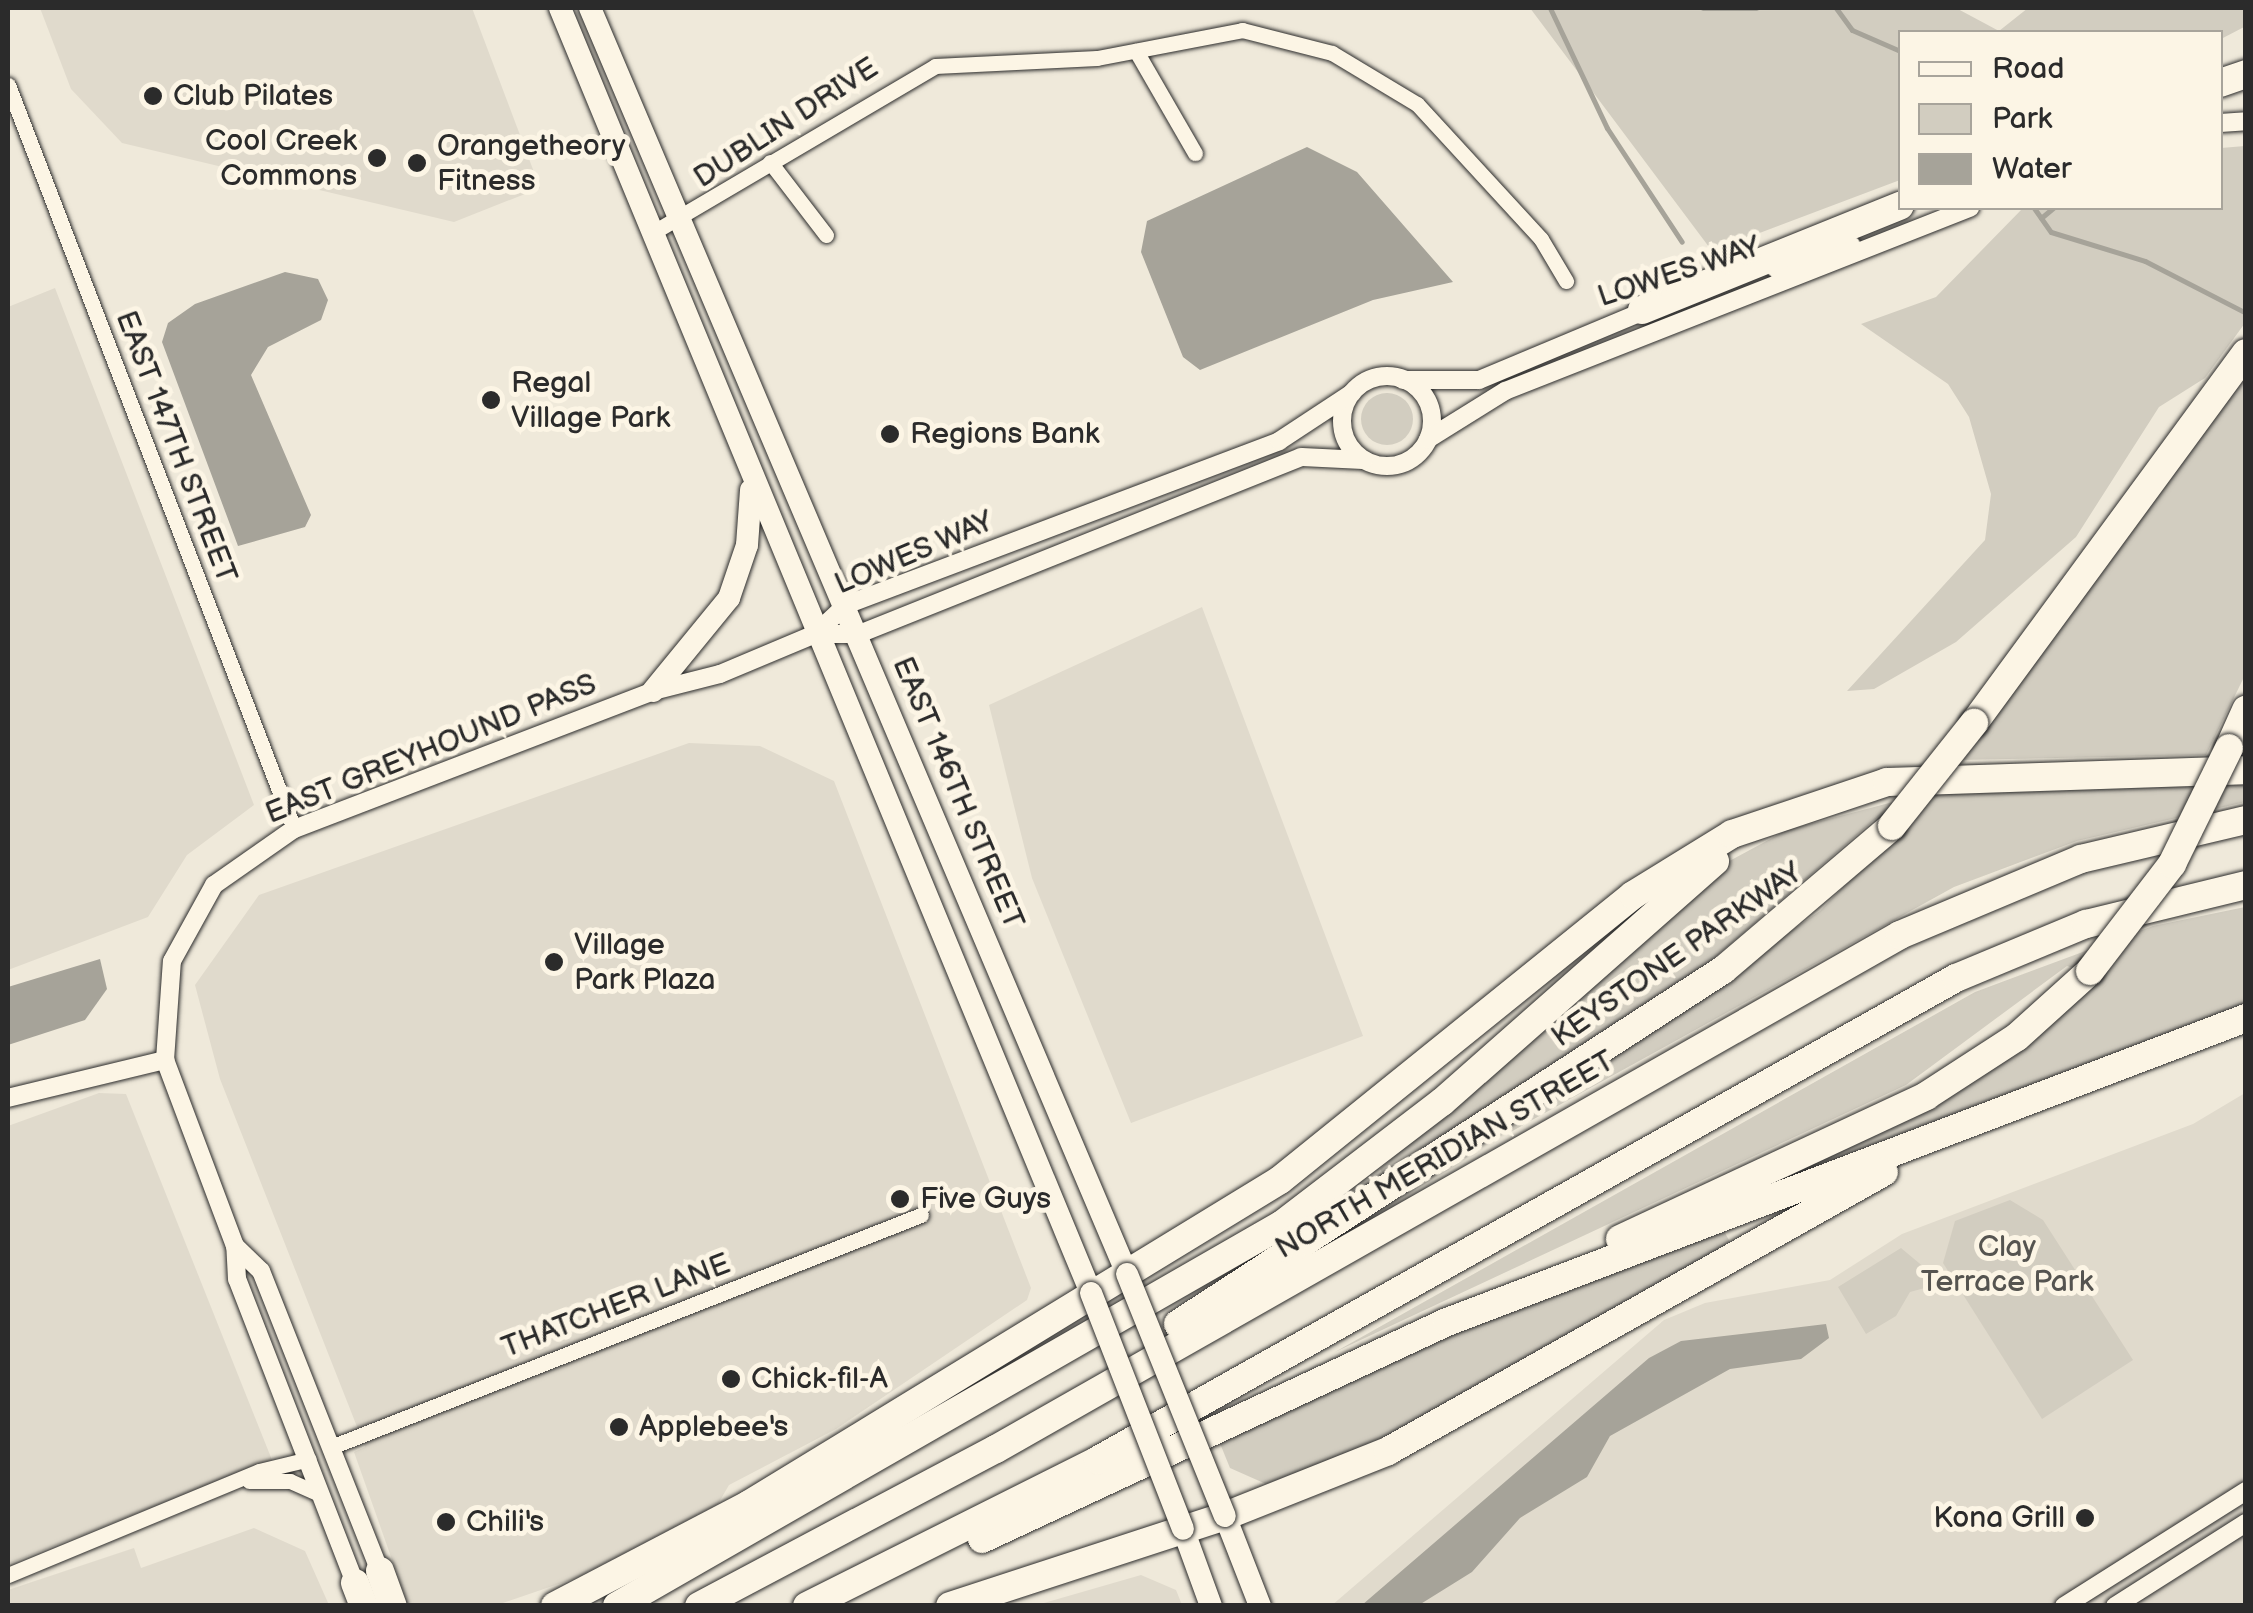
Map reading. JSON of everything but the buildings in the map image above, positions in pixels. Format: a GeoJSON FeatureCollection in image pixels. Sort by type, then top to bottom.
{"type":"FeatureCollection","features":[{"type":"Feature","properties":{"kind":"highway"},"geometry":{"type":"LineString","coordinates":[[1642,310],[1910,216]]}},
{"type":"Feature","properties":{"kind":"highway","name":"KEYSTONE PARKWAY"},"geometry":{"type":"LineString","coordinates":[[996,1449],[1723,970],[1892,826],[1974,723],[2238,364]]}},
{"type":"Feature","properties":{"kind":"highway"},"geometry":{"type":"LineString","coordinates":[[822,1606],[1447,1322],[1926,1096],[2017,1037],[2090,971],[2172,864],[2237,759],[2246,710]]}},
{"type":"Feature","properties":{"kind":"highway"},"geometry":{"type":"LineString","coordinates":[[552,1606],[794,1479],[1330,1144],[1670,868],[1798,806],[1914,780],[2237,759]]}},
{"type":"Feature","properties":{"kind":"highway"},"geometry":{"type":"LineString","coordinates":[[617,1606],[1281,1225],[1442,1102],[1724,855],[1800,816],[1914,780]]}},
{"type":"Feature","properties":{"kind":"highway","name":"NORTH MERIDIAN STREET"},"geometry":{"type":"LineString","coordinates":[[700,1606],[996,1449],[1912,928],[2081,859],[2246,820]]}},
{"type":"Feature","properties":{"kind":"highway"},"geometry":{"type":"LineString","coordinates":[[806,1606],[1148,1433],[1956,978],[2086,924],[2246,884]]}},
{"type":"Feature","properties":{"kind":"highway"},"geometry":{"type":"LineString","coordinates":[[1447,1322],[2246,1022]]}},
{"type":"Feature","properties":{"kind":"highway"},"geometry":{"type":"LineString","coordinates":[[950,1606],[1226,1516],[1427,1432],[1815,1207],[2016,1109]]}},
{"type":"Feature","properties":{"kind":"highway"},"geometry":{"type":"LineString","coordinates":[[366,1586],[394,1606]]}},
{"type":"Feature","properties":{"kind":"main road"},"geometry":{"type":"LineString","coordinates":[[560,8],[1091,1293],[1211,1606]]}},
{"type":"Feature","properties":{"kind":"main road","name":"EAST 146TH STREET"},"geometry":{"type":"LineString","coordinates":[[590,8],[678,222],[860,634],[1127,1274],[1260,1606]]}},
{"type":"Feature","properties":{"kind":"main road"},"geometry":{"type":"LineString","coordinates":[[653,691],[713,623],[736,582],[749,534],[749,472]]}},
{"type":"Feature","properties":{"kind":"street","name":"DUBLIN DRIVE"},"geometry":{"type":"LineString","coordinates":[[652,233],[678,222],[770,162],[935,66],[1136,51],[1242,30],[1332,52],[1442,126],[1541,239],[1566,282]]}},
{"type":"Feature","properties":{"kind":"street"},"geometry":{"type":"LineString","coordinates":[[1136,51],[1195,153]]}},
{"type":"Feature","properties":{"kind":"street","name":"EAST 147TH STREET"},"geometry":{"type":"LineString","coordinates":[[8,85],[294,829]]}},
{"type":"Feature","properties":{"kind":"street"},"geometry":{"type":"LineString","coordinates":[[770,162],[826,235]]}},
{"type":"Feature","properties":{"kind":"street","name":"LOWES WAY"},"geometry":{"type":"LineString","coordinates":[[816,634],[860,634],[1300,457],[1400,464],[1428,439],[1495,396],[1910,216],[1955,210]]}},
{"type":"Feature","properties":{"kind":"street","name":"LOWES WAY"},"geometry":{"type":"LineString","coordinates":[[816,634],[846,605],[1279,441],[1375,378],[1479,380],[1642,310]]}},
{"type":"Feature","properties":{"kind":"street"},"geometry":{"type":"LineString","coordinates":[[1403,380],[1428,404],[1428,439]]}},
{"type":"Feature","properties":{"kind":"street"},"geometry":{"type":"LineString","coordinates":[[1352,393],[1344,434],[1364,460]]}},
{"type":"Feature","properties":{"kind":"street","name":"EAST GREYHOUND PASS"},"geometry":{"type":"LineString","coordinates":[[366,1586],[320,1494],[237,1279],[236,1246],[165,1060],[165,996],[183,931],[223,876],[294,829],[653,691],[816,634]]}},
{"type":"Feature","properties":{"kind":"street"},"geometry":{"type":"LineString","coordinates":[[8,1098],[165,1060]]}},
{"type":"Feature","properties":{"kind":"street","name":"THATCHER LANE"},"geometry":{"type":"LineString","coordinates":[[331,1448],[922,1216]]}},
{"type":"Feature","properties":{"kind":"street","name":"EAST GREYHOUND PASS"},"geometry":{"type":"LineString","coordinates":[[236,1246],[261,1271],[331,1448],[366,1586]]}},
{"type":"Feature","properties":{"kind":"street"},"geometry":{"type":"LineString","coordinates":[[8,1575],[309,1460]]}},
{"type":"Feature","properties":{"kind":"street"},"geometry":{"type":"LineString","coordinates":[[249,1482],[290,1481],[320,1494]]}},
{"type":"Feature","properties":{"kind":"street"},"geometry":{"type":"LineString","coordinates":[[2064,1606],[2246,1490]]}},
{"type":"Feature","properties":{"kind":"street"},"geometry":{"type":"LineString","coordinates":[[2114,1606],[2246,1522]]}},
{"type":"Feature","properties":{"kind":"shaded area"},"geometry":{"type":"Polygon","coordinates":[[[40,8],[472,8],[540,188],[454,222],[122,143],[71,89],[40,8]]]}},
{"type":"Feature","properties":{"kind":"shaded area"},"geometry":{"type":"Polygon","coordinates":[[[55,288],[254,805],[187,855],[148,917],[8,970],[8,307],[55,288]]]}},
{"type":"Feature","properties":{"kind":"shaded area"},"geometry":{"type":"Polygon","coordinates":[[[1202,607],[1363,1036],[1131,1123],[1032,878],[989,705],[1202,607]]]}},
{"type":"Feature","properties":{"kind":"shaded area"},"geometry":{"type":"Polygon","coordinates":[[[689,743],[760,746],[834,781],[1031,1288],[1027,1300],[836,1429],[729,1485],[718,1504],[576,1578],[497,1605],[408,1605],[354,1452],[365,1447],[220,1079],[195,985],[259,895],[689,743]]]}},
{"type":"Feature","properties":{"kind":"shaded area"},"geometry":{"type":"Polygon","coordinates":[[[99,1093],[126,1094],[272,1460],[8,1564],[8,1126],[99,1093]]]}},
{"type":"Feature","properties":{"kind":"shaded area"},"geometry":{"type":"Polygon","coordinates":[[[2245,1093],[2245,1605],[1331,1606],[1664,1320],[1705,1303],[1830,1280],[1902,1234],[2193,1124],[2245,1093]]]}},
{"type":"Feature","properties":{"kind":"shaded area"},"geometry":{"type":"Polygon","coordinates":[[[254,1528],[305,1551],[329,1605],[8,1605],[8,1590],[134,1548],[141,1568],[254,1528]]]}},
{"type":"Feature","properties":{"kind":"shaded area"},"geometry":{"type":"Polygon","coordinates":[[[1141,1575],[1176,1590],[1182,1605],[1037,1605],[1141,1575]]]}},
{"type":"Feature","properties":{"kind":"green space"},"geometry":{"type":"Polygon","coordinates":[[[1530,8],[1956,8],[1997,30],[1898,30],[1898,181],[1712,251],[1530,8]]]}},
{"type":"Feature","properties":{"kind":"green space"},"geometry":{"type":"Polygon","coordinates":[[[2028,8],[2245,8],[2246,26],[2223,38],[2223,30],[2000,30],[2028,8]]]}},
{"type":"Feature","properties":{"kind":"green space"},"geometry":{"type":"Polygon","coordinates":[[[2245,146],[2245,323],[2205,378],[2159,407],[2076,537],[1956,642],[1874,689],[1847,691],[1985,540],[1991,494],[1969,417],[1948,384],[1861,324],[1936,297],[2021,210],[2223,210],[2223,148],[2245,146]]]}},
{"type":"Feature","properties":{"kind":"green space"},"geometry":{"type":"Polygon","coordinates":[[[2245,369],[2245,675],[2206,755],[1959,760],[2245,369]]]}},
{"type":"Feature","properties":{"kind":"green space"},"geometry":{"type":"Polygon","coordinates":[[[1387,393],[1405,401],[1413,419],[1405,437],[1387,445],[1369,437],[1361,419],[1369,401],[1387,393]]]}},
{"type":"Feature","properties":{"kind":"green space"},"geometry":{"type":"Polygon","coordinates":[[[2245,783],[2245,802],[2077,841],[1954,887],[1507,1134],[1502,1128],[1820,911],[1921,806],[1888,808],[1706,965],[1385,1177],[1380,1169],[1722,865],[1787,830],[1946,788],[2245,783]]]}},
{"type":"Feature","properties":{"kind":"green space"},"geometry":{"type":"Polygon","coordinates":[[[2245,907],[2245,1008],[1767,1187],[1995,1067],[2098,976],[2067,966],[1906,1085],[1335,1352],[1975,992],[2153,926],[2245,907]]]}},
{"type":"Feature","properties":{"kind":"green space","name":"Clay Terrace Park"},"geometry":{"type":"Polygon","coordinates":[[[2010,1200],[2043,1220],[2133,1360],[2042,1419],[1943,1263],[1955,1221],[2010,1200]]]}},
{"type":"Feature","properties":{"kind":"green space"},"geometry":{"type":"Polygon","coordinates":[[[1723,1229],[1732,1246],[1397,1435],[1266,1484],[1230,1468],[1219,1441],[1385,1360],[1723,1229]]]}},
{"type":"Feature","properties":{"kind":"green space"},"geometry":{"type":"Polygon","coordinates":[[[1901,1248],[1943,1283],[1910,1292],[1896,1316],[1866,1334],[1838,1287],[1901,1248]]]}},
{"type":"Feature","properties":{"kind":"water"},"geometry":{"type":"Polygon","coordinates":[[[1307,147],[1357,172],[1453,282],[1373,300],[1200,370],[1183,357],[1141,252],[1147,221],[1307,147]]]}},
{"type":"Feature","properties":{"kind":"water"},"geometry":{"type":"Polygon","coordinates":[[[285,272],[318,279],[328,300],[321,320],[268,347],[251,375],[311,515],[305,527],[238,546],[162,342],[168,323],[195,304],[285,272]]]}},
{"type":"Feature","properties":{"kind":"water"},"geometry":{"type":"Polygon","coordinates":[[[100,959],[107,989],[85,1020],[8,1045],[8,987],[100,959]]]}},
{"type":"Feature","properties":{"kind":"water"},"geometry":{"type":"Polygon","coordinates":[[[1826,1324],[1829,1338],[1801,1359],[1730,1369],[1610,1436],[1587,1477],[1520,1518],[1472,1572],[1419,1605],[1362,1605],[1649,1358],[1681,1341],[1826,1324]]]}},
{"type":"Feature","properties":{"kind":"waterway"},"geometry":{"type":"LineString","coordinates":[[1550,8],[1607,128],[1682,242]]}},
{"type":"Feature","properties":{"kind":"waterway"},"geometry":{"type":"LineString","coordinates":[[1703,8],[1756,8]]}},
{"type":"Feature","properties":{"kind":"waterway"},"geometry":{"type":"LineString","coordinates":[[1836,8],[1852,30],[1898,50]]}},
{"type":"Feature","properties":{"kind":"waterway"},"geometry":{"type":"LineString","coordinates":[[2035,210],[2051,232],[2145,261],[2246,313]]}},
{"type":"Feature","properties":{"kind":"waterway"},"geometry":{"type":"LineString","coordinates":[[2041,218],[2051,210]]}},
{"type":"Feature","properties":{"kind":"place","name":"Club Pilates"},"geometry":{"type":"Point","coordinates":[153,96]}},
{"type":"Feature","properties":{"kind":"place","name":"Cool Creek Commons"},"geometry":{"type":"Point","coordinates":[377,158]}},
{"type":"Feature","properties":{"kind":"place","name":"Orangetheory Fitness"},"geometry":{"type":"Point","coordinates":[417,163]}},
{"type":"Feature","properties":{"kind":"place","name":"Regal Village Park"},"geometry":{"type":"Point","coordinates":[491,400]}},
{"type":"Feature","properties":{"kind":"place","name":"Regions Bank"},"geometry":{"type":"Point","coordinates":[890,434]}},
{"type":"Feature","properties":{"kind":"place","name":"Village Park Plaza"},"geometry":{"type":"Point","coordinates":[554,962]}},
{"type":"Feature","properties":{"kind":"place","name":"Five Guys"},"geometry":{"type":"Point","coordinates":[900,1199]}},
{"type":"Feature","properties":{"kind":"place","name":"Chick-fil-A"},"geometry":{"type":"Point","coordinates":[731,1379]}},
{"type":"Feature","properties":{"kind":"place","name":"Applebee's"},"geometry":{"type":"Point","coordinates":[619,1427]}},
{"type":"Feature","properties":{"kind":"place","name":"Kona Grill"},"geometry":{"type":"Point","coordinates":[2085,1518]}},
{"type":"Feature","properties":{"kind":"place","name":"Chili's"},"geometry":{"type":"Point","coordinates":[446,1522]}}]}
